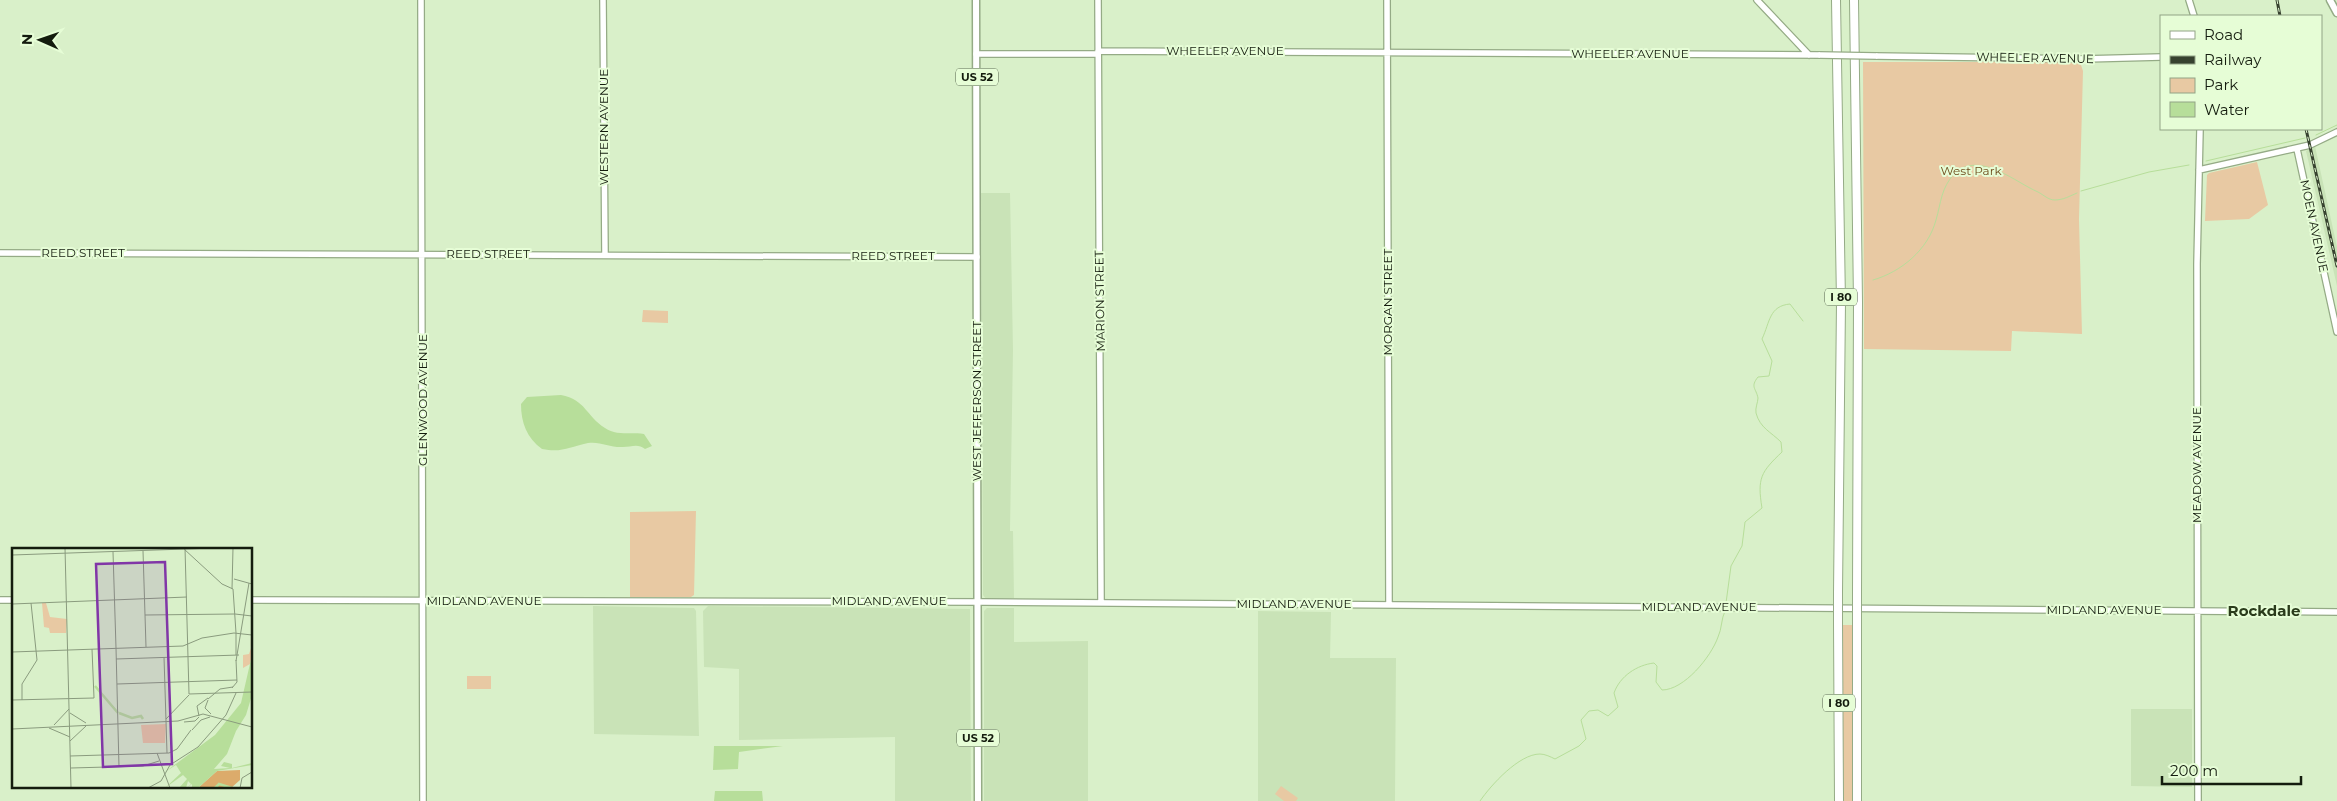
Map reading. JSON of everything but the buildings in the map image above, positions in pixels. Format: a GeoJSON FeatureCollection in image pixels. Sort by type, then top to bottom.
{"type":"FeatureCollection","features":[{"type":"Feature","properties":{"kind":"highway","name":"I 80"},"geometry":{"type":"LineString","coordinates":[[1836,0],[1841,302],[1838,593],[1839,801]]}},
{"type":"Feature","properties":{"kind":"highway","name":"I 80"},"geometry":{"type":"LineString","coordinates":[[1854,0],[1858,302],[1857,801]]}},
{"type":"Feature","properties":{"kind":"main road","name":"WEST JEFFERSON STREET"},"geometry":{"type":"LineString","coordinates":[[976,0],[978,801]]}},
{"type":"Feature","properties":{"kind":"main road"},"geometry":{"type":"LineString","coordinates":[[2330,0],[2337,13]]}},
{"type":"Feature","properties":{"kind":"street","name":"GLENWOOD AVENUE"},"geometry":{"type":"LineString","coordinates":[[421,0],[423,801]]}},
{"type":"Feature","properties":{"kind":"street","name":"WESTERN AVENUE"},"geometry":{"type":"LineString","coordinates":[[603,0],[605,255]]}},
{"type":"Feature","properties":{"kind":"street","name":"MARION STREET"},"geometry":{"type":"LineString","coordinates":[[1098,0],[1101,602]]}},
{"type":"Feature","properties":{"kind":"street","name":"MORGAN STREET"},"geometry":{"type":"LineString","coordinates":[[1387,0],[1389,605]]}},
{"type":"Feature","properties":{"kind":"street"},"geometry":{"type":"LineString","coordinates":[[1757,0],[1810,56]]}},
{"type":"Feature","properties":{"kind":"street"},"geometry":{"type":"LineString","coordinates":[[2189,0],[2194,15]]}},
{"type":"Feature","properties":{"kind":"street","name":"WHEELER AVENUE"},"geometry":{"type":"LineString","coordinates":[[976,54],[1387,52],[2084,59],[2160,57]]}},
{"type":"Feature","properties":{"kind":"street","name":"MEADOW AVENUE"},"geometry":{"type":"LineString","coordinates":[[2198,801],[2197,611],[2200,130]]}},
{"type":"Feature","properties":{"kind":"street"},"geometry":{"type":"LineString","coordinates":[[2199,170],[2297,149],[2337,132]]}},
{"type":"Feature","properties":{"kind":"street","name":"MOEN AVENUE"},"geometry":{"type":"LineString","coordinates":[[2297,149],[2337,332]]}},
{"type":"Feature","properties":{"kind":"street","name":"REED STREET"},"geometry":{"type":"LineString","coordinates":[[0,253],[977,257]]}},
{"type":"Feature","properties":{"kind":"street","name":"MIDLAND AVENUE"},"geometry":{"type":"LineString","coordinates":[[252,600],[1101,602],[2337,612]]}},
{"type":"Feature","properties":{"kind":"shaded area"},"geometry":{"type":"Polygon","coordinates":[[[2315,146],[2337,247],[2337,286],[2306,151],[2315,146]]]}},
{"type":"Feature","properties":{"kind":"shaded area"},"geometry":{"type":"Polygon","coordinates":[[[981,193],[1010,193],[1013,350],[1010,531],[1013,531],[1014,598],[986,599],[983,595],[981,193]]]}},
{"type":"Feature","properties":{"kind":"shaded area"},"geometry":{"type":"Polygon","coordinates":[[[593,606],[694,608],[696,611],[699,736],[594,734],[593,606]]]}},
{"type":"Feature","properties":{"kind":"shaded area"},"geometry":{"type":"Polygon","coordinates":[[[708,606],[970,609],[971,801],[895,801],[895,737],[739,740],[739,669],[704,667],[703,611],[708,606]]]}},
{"type":"Feature","properties":{"kind":"shaded area"},"geometry":{"type":"Polygon","coordinates":[[[987,608],[1014,608],[1014,642],[1088,641],[1088,801],[984,801],[984,611],[987,608]]]}},
{"type":"Feature","properties":{"kind":"shaded area"},"geometry":{"type":"Polygon","coordinates":[[[1258,611],[1331,612],[1330,658],[1396,658],[1395,801],[1258,801],[1258,611]]]}},
{"type":"Feature","properties":{"kind":"shaded area"},"geometry":{"type":"Polygon","coordinates":[[[2131,709],[2192,709],[2192,787],[2131,786],[2131,709]]]}},
{"type":"Feature","properties":{"kind":"green space","name":"West Park"},"geometry":{"type":"Polygon","coordinates":[[[1863,62],[2080,62],[2083,71],[2079,219],[2082,334],[2012,331],[2011,351],[1864,349],[1863,62]]]}},
{"type":"Feature","properties":{"kind":"green space"},"geometry":{"type":"Polygon","coordinates":[[[2257,162],[2268,205],[2249,219],[2205,221],[2207,175],[2257,162]]]}},
{"type":"Feature","properties":{"kind":"green space"},"geometry":{"type":"Polygon","coordinates":[[[643,310],[668,311],[668,323],[642,322],[643,310]]]}},
{"type":"Feature","properties":{"kind":"green space"},"geometry":{"type":"Polygon","coordinates":[[[696,511],[694,595],[691,597],[630,597],[630,512],[696,511]]]}},
{"type":"Feature","properties":{"kind":"green space"},"geometry":{"type":"Polygon","coordinates":[[[1842,625],[1853,625],[1853,801],[1842,801],[1842,625]]]}},
{"type":"Feature","properties":{"kind":"green space"},"geometry":{"type":"Polygon","coordinates":[[[467,676],[491,676],[491,689],[467,689],[467,676]]]}},
{"type":"Feature","properties":{"kind":"green space"},"geometry":{"type":"Polygon","coordinates":[[[1281,786],[1298,798],[1296,801],[1284,801],[1275,794],[1281,786]]]}},
{"type":"Feature","properties":{"kind":"water"},"geometry":{"type":"Polygon","coordinates":[[[561,395],[581,404],[599,423],[609,430],[619,433],[644,434],[652,446],[645,449],[637,446],[619,447],[588,443],[560,450],[542,449],[532,440],[526,429],[522,418],[521,404],[527,397],[561,395]]]}},
{"type":"Feature","properties":{"kind":"water"},"geometry":{"type":"Polygon","coordinates":[[[714,746],[783,746],[739,752],[738,769],[713,770],[714,746]]]}},
{"type":"Feature","properties":{"kind":"water"},"geometry":{"type":"Polygon","coordinates":[[[715,791],[762,791],[763,801],[714,801],[715,791]]]}},
{"type":"Feature","properties":{"kind":"waterway"},"geometry":{"type":"LineString","coordinates":[[2316,135],[2337,125]]}},
{"type":"Feature","properties":{"kind":"waterway"},"geometry":{"type":"LineString","coordinates":[[2206,161],[2305,138]]}},
{"type":"Feature","properties":{"kind":"waterway"},"geometry":{"type":"LineString","coordinates":[[1958,170],[1978,165],[1989,167],[2053,200],[2064,199],[2077,193]]}},
{"type":"Feature","properties":{"kind":"waterway"},"geometry":{"type":"LineString","coordinates":[[2081,191],[2149,172],[2189,165]]}},
{"type":"Feature","properties":{"kind":"waterway"},"geometry":{"type":"LineString","coordinates":[[1873,280],[1903,265],[1927,241],[1936,220],[1946,185],[1954,174]]}},
{"type":"Feature","properties":{"kind":"waterway"},"geometry":{"type":"LineString","coordinates":[[1726,603],[1731,566],[1742,546],[1745,522],[1762,508],[1760,489],[1762,476],[1769,465],[1782,452],[1781,442],[1763,426],[1756,413],[1758,398],[1754,383],[1758,377],[1769,376],[1772,361],[1762,339],[1774,311],[1783,305],[1790,304],[1803,321]]}},
{"type":"Feature","properties":{"kind":"waterway"},"geometry":{"type":"LineString","coordinates":[[1480,801],[1498,779],[1523,759],[1540,754],[1555,759],[1579,746],[1586,739],[1581,720],[1589,711],[1598,710],[1608,716],[1618,707],[1614,693],[1620,681],[1635,669],[1654,663],[1657,666],[1656,682],[1662,690],[1670,689],[1688,679],[1703,663],[1714,645],[1725,611]]}},
{"type":"Feature","properties":{"kind":"railway"},"geometry":{"type":"LineString","coordinates":[[2277,0],[2280,15]]}},
{"type":"Feature","properties":{"kind":"railway"},"geometry":{"type":"LineString","coordinates":[[2306,130],[2337,266]]}},
{"type":"Feature","properties":{"kind":"district","name":"Rockdale"},"geometry":{"type":"Point","coordinates":[2264,611]}}]}
